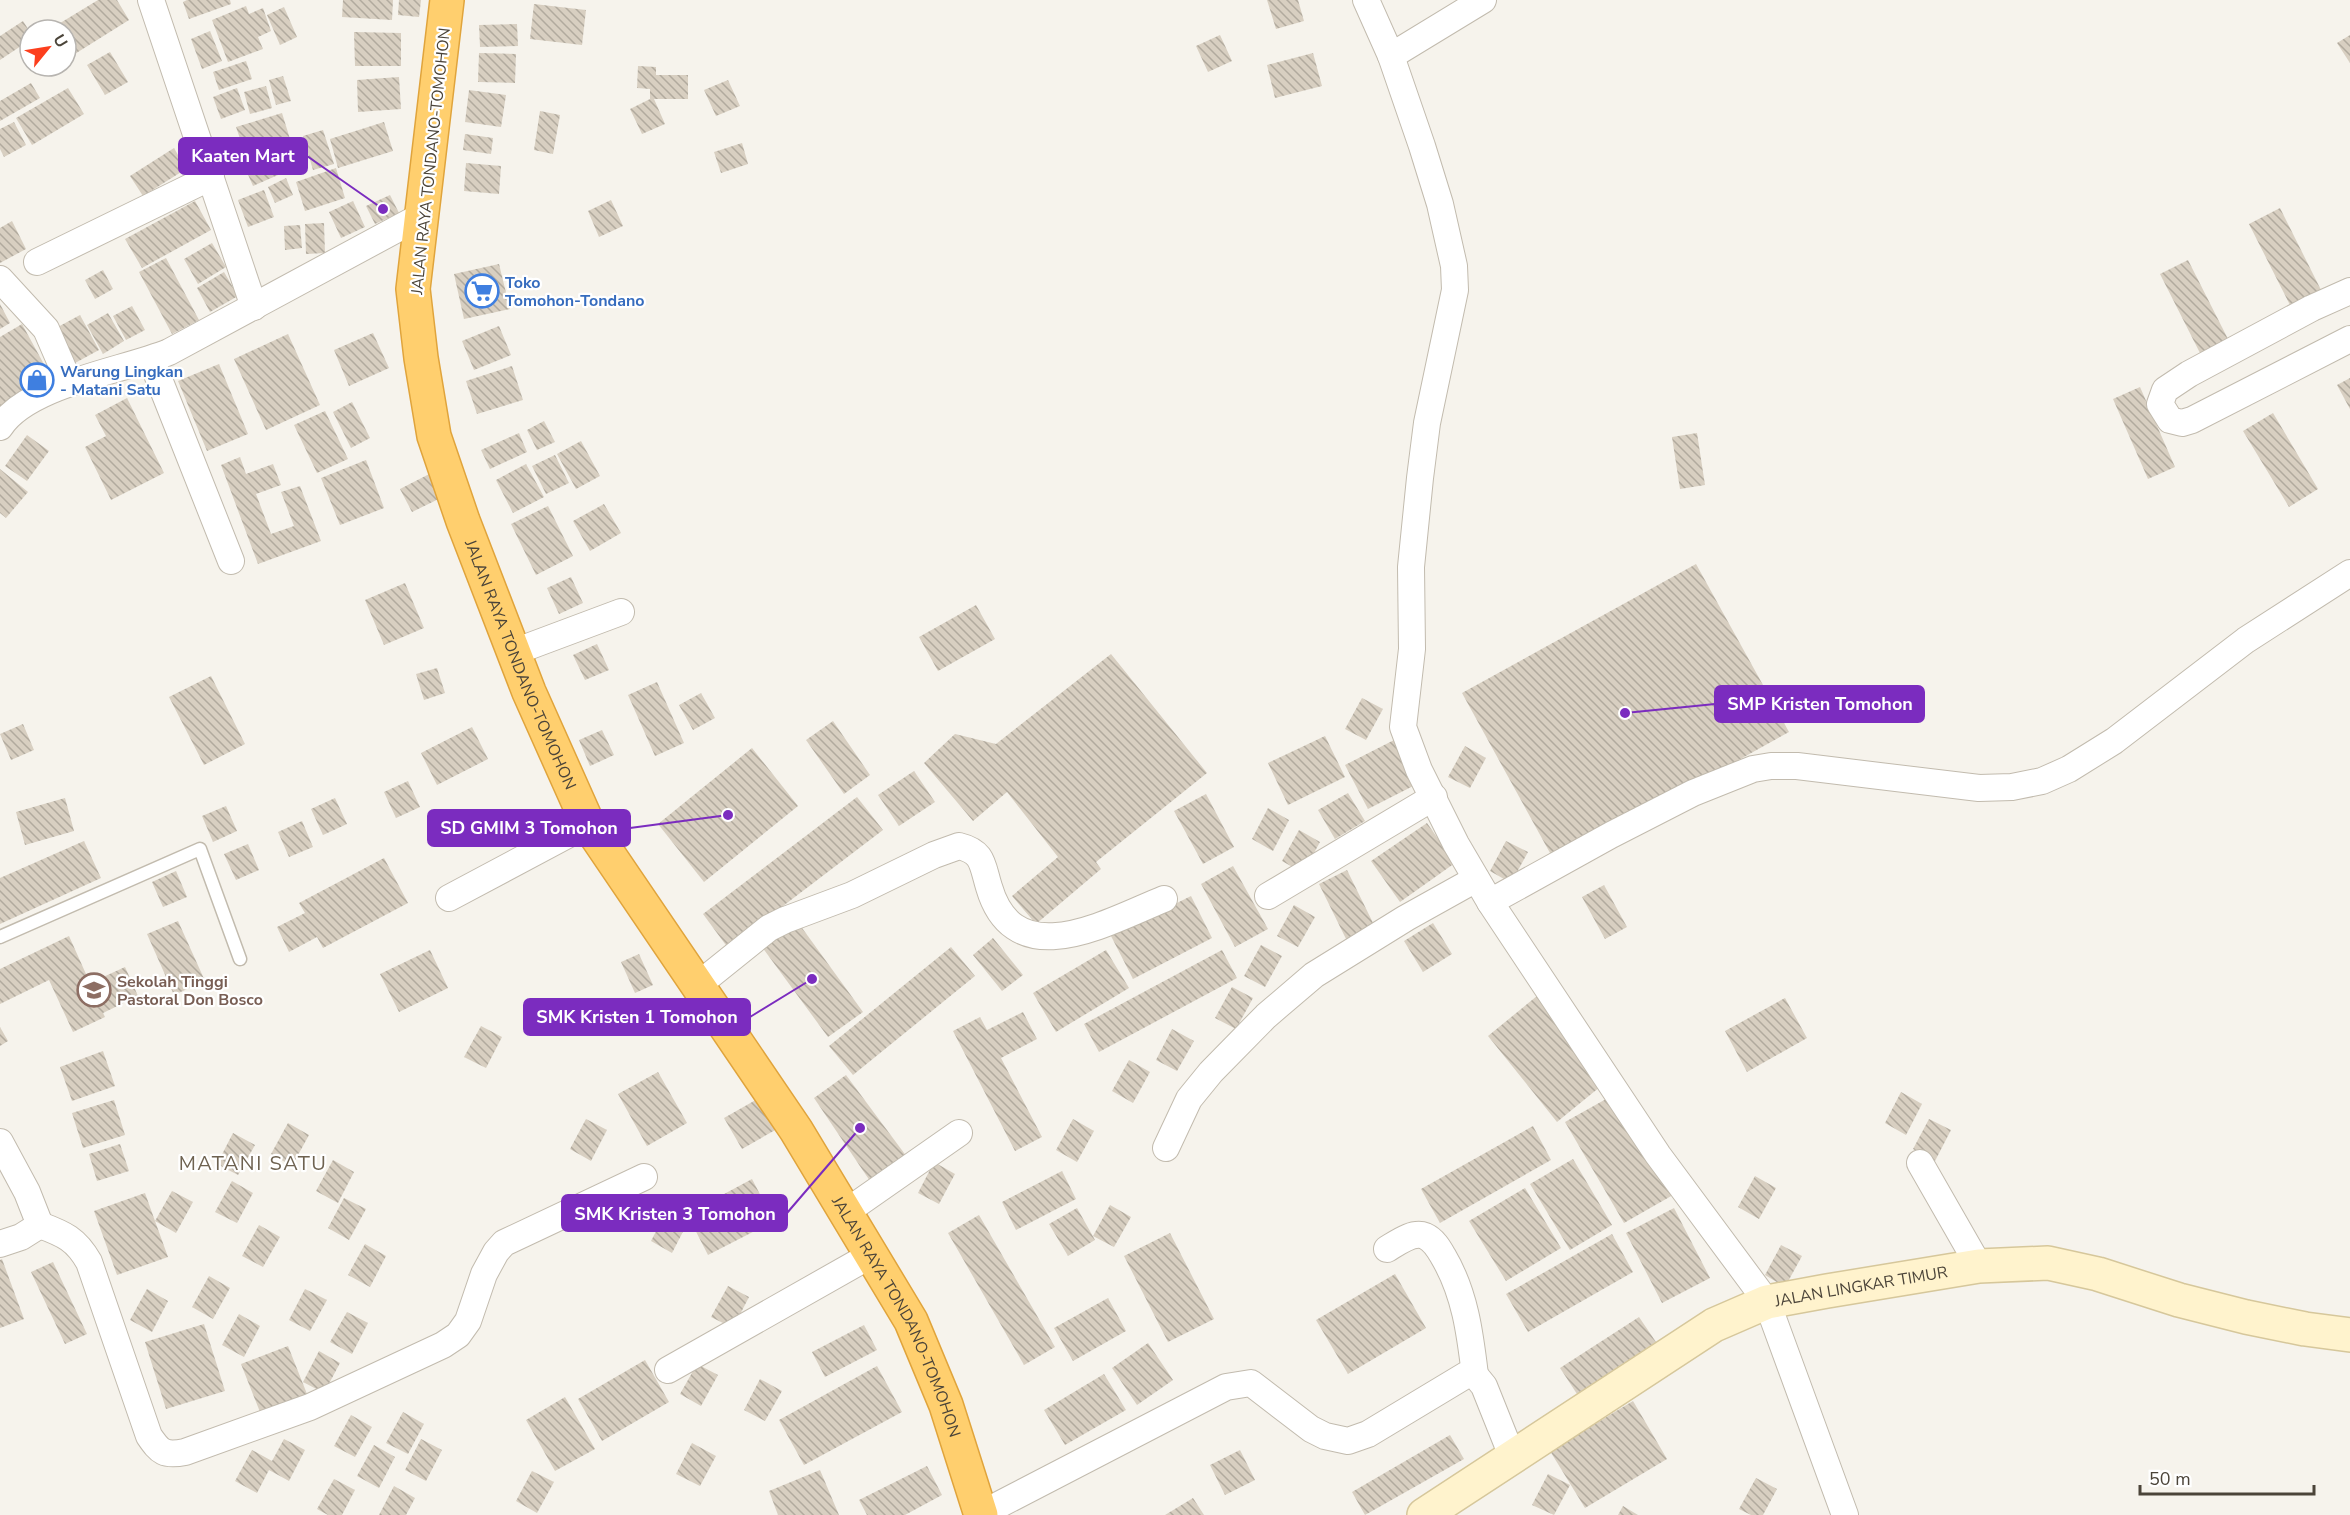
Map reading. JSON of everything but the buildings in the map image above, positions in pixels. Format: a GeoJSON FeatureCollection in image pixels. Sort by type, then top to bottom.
{"type":"FeatureCollection","features":[{"type":"Feature","properties":{"kind":"highway","name":"JALAN RAYA TONDANO-TOMOHON"},"geometry":{"type":"LineString","coordinates":[[447,0],[413,289],[421,358],[434,436],[463,521],[529,692],[588,824],[796,1131],[911,1321],[946,1405],[981,1515]]}},
{"type":"Feature","properties":{"kind":"main road","name":"JALAN LINGKAR TIMUR"},"geometry":{"type":"LineString","coordinates":[[1424,1515],[1714,1325],[1767,1302],[1979,1266],[2048,1263],[2098,1274],[2179,1300],[2246,1317],[2350,1335]]}},
{"type":"Feature","properties":{"kind":"street"},"geometry":{"type":"LineString","coordinates":[[151,0],[255,307]]}},
{"type":"Feature","properties":{"kind":"street"},"geometry":{"type":"LineString","coordinates":[[1366,0],[1391,56],[1440,204],[1454,266],[1455,290],[1452,309],[1427,423],[1420,478],[1411,567],[1412,649],[1403,727],[1419,770],[1456,844],[1490,902],[1658,1155],[1767,1302],[1845,1515]]}},
{"type":"Feature","properties":{"kind":"street"},"geometry":{"type":"LineString","coordinates":[[1391,56],[1483,0]]}},
{"type":"Feature","properties":{"kind":"street"},"geometry":{"type":"LineString","coordinates":[[37,262],[211,177]]}},
{"type":"Feature","properties":{"kind":"street"},"geometry":{"type":"LineString","coordinates":[[0,427],[16,409],[69,382],[169,352],[423,215]]}},
{"type":"Feature","properties":{"kind":"street"},"geometry":{"type":"LineString","coordinates":[[0,279],[46,329],[69,382]]}},
{"type":"Feature","properties":{"kind":"street"},"geometry":{"type":"LineString","coordinates":[[2350,291],[2312,308],[2189,374],[2165,390],[2160,404],[2170,420],[2182,423],[2192,420],[2350,339]]}},
{"type":"Feature","properties":{"kind":"street"},"geometry":{"type":"LineString","coordinates":[[151,359],[231,561]]}},
{"type":"Feature","properties":{"kind":"street"},"geometry":{"type":"LineString","coordinates":[[1490,902],[1611,834],[1672,803],[1753,769],[1797,766],[1979,788],[2012,787],[2042,781],[2069,769],[2114,741],[2246,640],[2350,573]]}},
{"type":"Feature","properties":{"kind":"street"},"geometry":{"type":"LineString","coordinates":[[514,652],[621,612]]}},
{"type":"Feature","properties":{"kind":"street"},"geometry":{"type":"LineString","coordinates":[[1268,896],[1434,797]]}},
{"type":"Feature","properties":{"kind":"street"},"geometry":{"type":"LineString","coordinates":[[449,898],[588,824]]}},
{"type":"Feature","properties":{"kind":"street"},"geometry":{"type":"LineString","coordinates":[[698,985],[769,928],[852,895],[934,855],[959,846],[976,853],[984,867],[992,895],[1002,917],[1016,928],[1033,936],[1052,937],[1087,930],[1164,899]]}},
{"type":"Feature","properties":{"kind":"street"},"geometry":{"type":"LineString","coordinates":[[1166,1148],[1189,1099],[1211,1072],[1266,1016],[1314,975],[1406,918],[1476,879]]}},
{"type":"Feature","properties":{"kind":"street"},"geometry":{"type":"LineString","coordinates":[[846,1212],[959,1132]]}},
{"type":"Feature","properties":{"kind":"street"},"geometry":{"type":"LineString","coordinates":[[0,1142],[27,1192],[40,1225],[72,1240],[80,1247],[89,1262],[149,1436],[158,1450],[171,1455],[310,1407],[443,1345],[458,1335],[468,1321],[484,1274],[504,1242],[644,1176]]}},
{"type":"Feature","properties":{"kind":"street"},"geometry":{"type":"LineString","coordinates":[[1920,1163],[1979,1266]]}},
{"type":"Feature","properties":{"kind":"street"},"geometry":{"type":"LineString","coordinates":[[0,1244],[21,1237],[40,1225]]}},
{"type":"Feature","properties":{"kind":"street"},"geometry":{"type":"LineString","coordinates":[[1387,1249],[1412,1236],[1424,1235],[1436,1244],[1453,1274],[1467,1312],[1475,1376],[1484,1386],[1512,1456]]}},
{"type":"Feature","properties":{"kind":"street"},"geometry":{"type":"LineString","coordinates":[[668,1370],[872,1255]]}},
{"type":"Feature","properties":{"kind":"street"},"geometry":{"type":"LineString","coordinates":[[981,1515],[1227,1386],[1251,1383],[1311,1429],[1325,1436],[1348,1441],[1368,1434],[1466,1375],[1475,1376]]}},
{"type":"Feature","properties":{"kind":"lane"},"geometry":{"type":"LineString","coordinates":[[0,937],[200,849],[240,959]]}},
{"type":"Feature","properties":{"kind":"place","name":"Kaaten Mart"},"geometry":{"type":"Point","coordinates":[383,209]}},
{"type":"Feature","properties":{"kind":"place","name":"Toko Tomohon-Tondano"},"geometry":{"type":"Point","coordinates":[482,291]}},
{"type":"Feature","properties":{"kind":"place","name":"Warung Lingkan - Matani Satu"},"geometry":{"type":"Point","coordinates":[37,380]}},
{"type":"Feature","properties":{"kind":"place","name":"SMP Kristen Tomohon"},"geometry":{"type":"Point","coordinates":[1625,713]}},
{"type":"Feature","properties":{"kind":"place","name":"SD GMIM 3 Tomohon"},"geometry":{"type":"Point","coordinates":[728,815]}},
{"type":"Feature","properties":{"kind":"place","name":"SMK Kristen 1 Tomohon"},"geometry":{"type":"Point","coordinates":[812,979]}},
{"type":"Feature","properties":{"kind":"place","name":"Sekolah Tinggi Pastoral Don Bosco"},"geometry":{"type":"Point","coordinates":[94,990]}},
{"type":"Feature","properties":{"kind":"place","name":"SMK Kristen 3 Tomohon"},"geometry":{"type":"Point","coordinates":[860,1128]}},
{"type":"Feature","properties":{"kind":"district","name":"MATANI SATU"},"geometry":{"type":"Point","coordinates":[253,1163]}}]}
